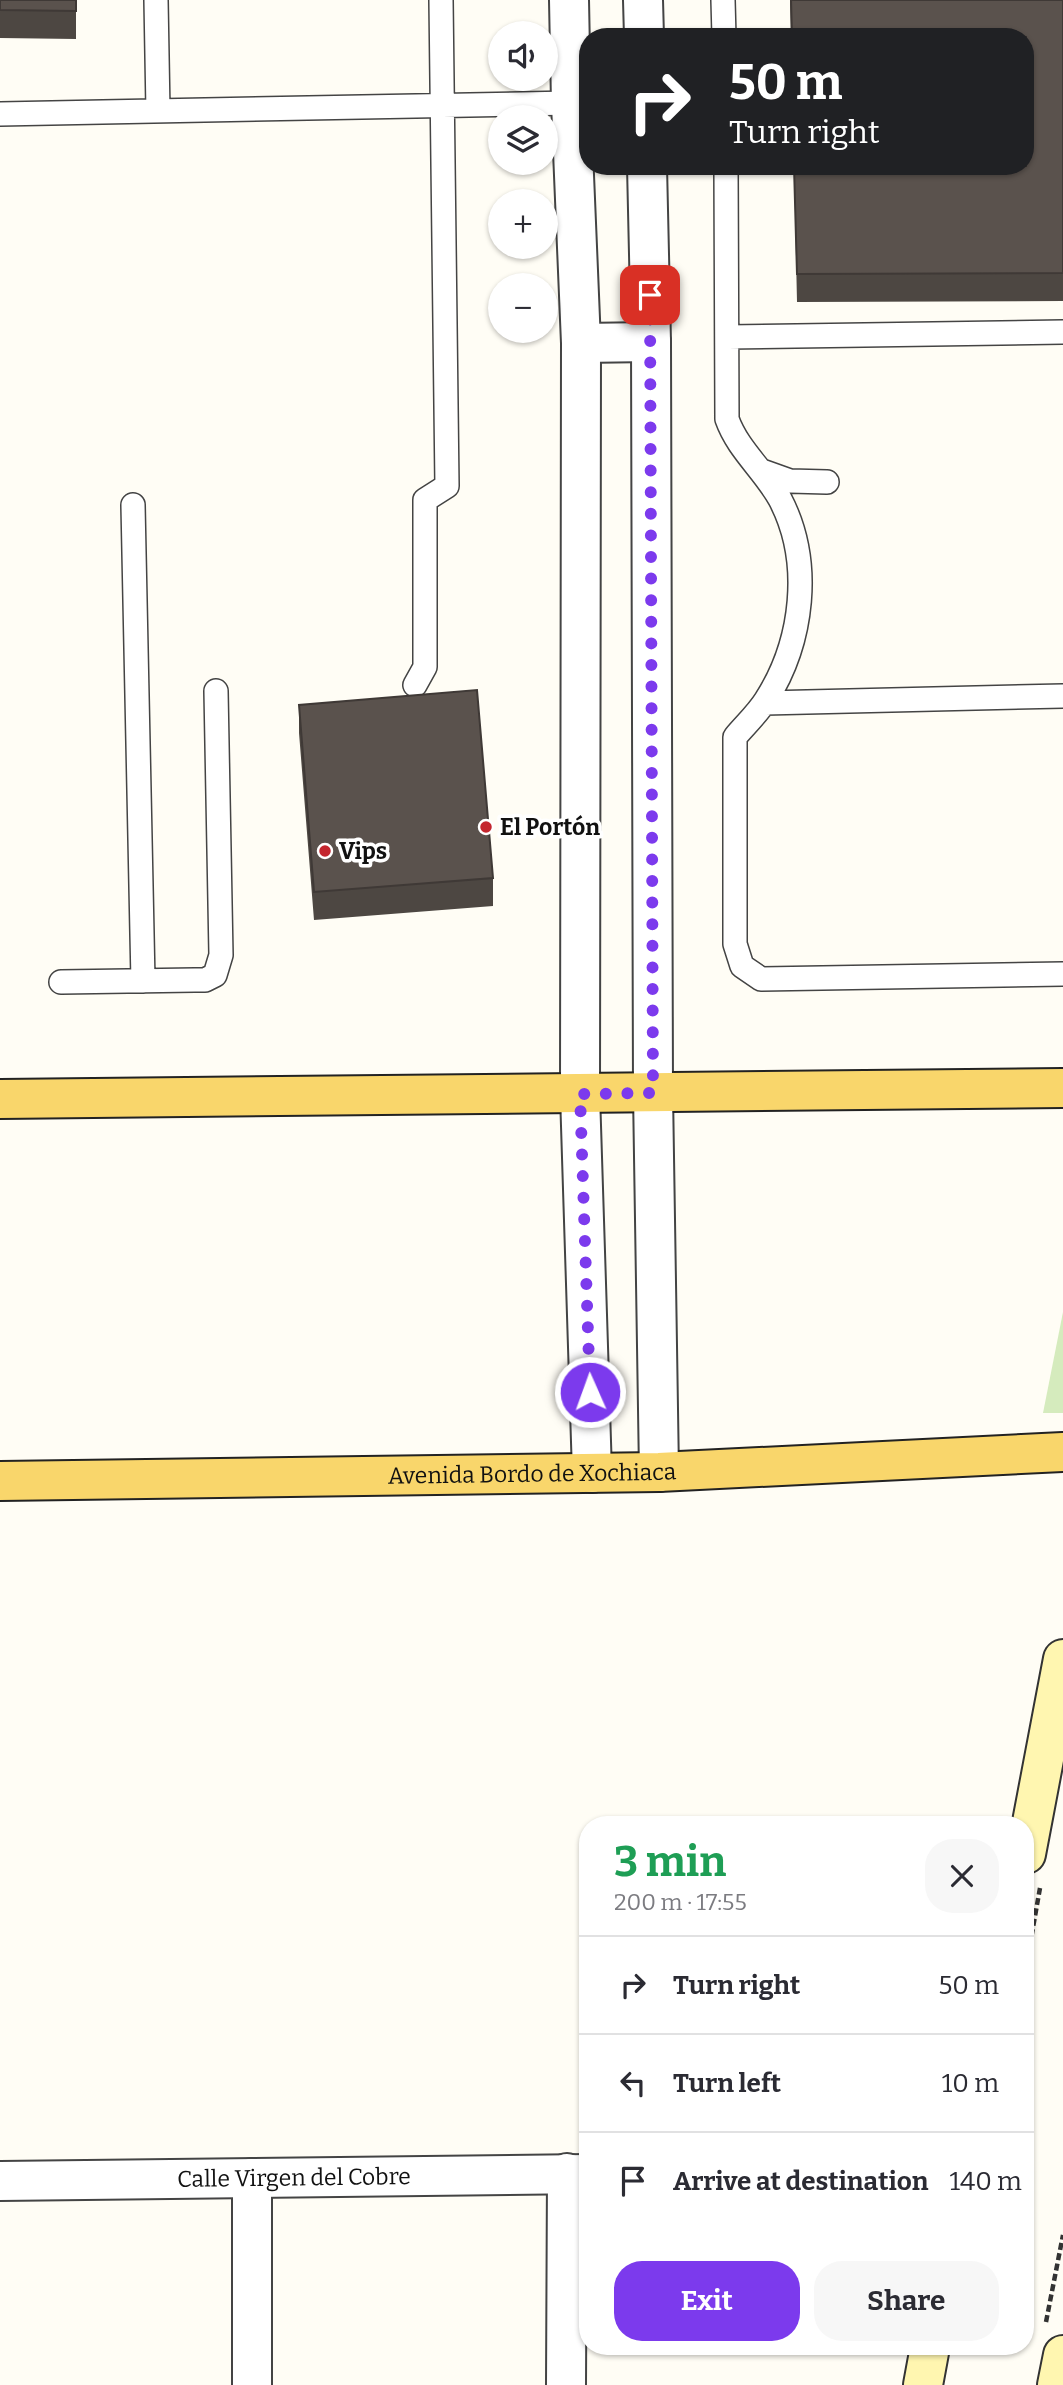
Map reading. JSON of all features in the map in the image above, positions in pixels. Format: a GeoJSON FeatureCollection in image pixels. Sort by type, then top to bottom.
{"type":"FeatureCollection","features":[{"type":"Feature","properties":{"kind":"main road"},"geometry":{"type":"LineString","coordinates":[[0,1099],[1063,1088]]}},
{"type":"Feature","properties":{"kind":"main road","name":"Avenida Bordo de Xochiaca"},"geometry":{"type":"LineString","coordinates":[[0,1481],[592,1474],[1063,1452]]}},
{"type":"Feature","properties":{"kind":"main road"},"geometry":{"type":"LineString","coordinates":[[1033,1816],[1063,1659]]}},
{"type":"Feature","properties":{"kind":"main road"},"geometry":{"type":"LineString","coordinates":[[1053,2344],[1057,2385]]}},
{"type":"Feature","properties":{"kind":"main road"},"geometry":{"type":"LineString","coordinates":[[923,2385],[929,2355]]}},
{"type":"Feature","properties":{"kind":"street"},"geometry":{"type":"LineString","coordinates":[[569,0],[581,343],[580,1094],[592,1474]]}},
{"type":"Feature","properties":{"kind":"street"},"geometry":{"type":"LineString","coordinates":[[643,0],[644,28]]}},
{"type":"Feature","properties":{"kind":"street"},"geometry":{"type":"LineString","coordinates":[[647,175],[652,342],[653,1093],[659,1472]]}},
{"type":"Feature","properties":{"kind":"street"},"geometry":{"type":"LineString","coordinates":[[581,343],[652,342]]}},
{"type":"Feature","properties":{"kind":"street"},"geometry":{"type":"LineString","coordinates":[[566,2385],[577,2174]]}},
{"type":"Feature","properties":{"kind":"street","name":"Calle Virgen del Cobre"},"geometry":{"type":"LineString","coordinates":[[0,2181],[577,2174]]}},
{"type":"Feature","properties":{"kind":"street"},"geometry":{"type":"LineString","coordinates":[[252,2178],[252,2385]]}},
{"type":"Feature","properties":{"kind":"lane"},"geometry":{"type":"LineString","coordinates":[[156,0],[158,111]]}},
{"type":"Feature","properties":{"kind":"lane"},"geometry":{"type":"LineString","coordinates":[[415,685],[425,667],[425,500],[447,486],[440,0]]}},
{"type":"Feature","properties":{"kind":"lane"},"geometry":{"type":"LineString","coordinates":[[723,0],[724,28]]}},
{"type":"Feature","properties":{"kind":"lane"},"geometry":{"type":"LineString","coordinates":[[0,114],[571,103]]}},
{"type":"Feature","properties":{"kind":"lane"},"geometry":{"type":"LineString","coordinates":[[726,175],[727,419],[734,438],[762,471],[781,501],[793,536],[800,573],[799,609],[780,676],[765,703],[735,737],[735,944],[742,966],[761,979],[1063,974]]}},
{"type":"Feature","properties":{"kind":"lane"},"geometry":{"type":"LineString","coordinates":[[728,337],[1063,332]]}},
{"type":"Feature","properties":{"kind":"lane"},"geometry":{"type":"LineString","coordinates":[[762,471],[790,481],[827,482]]}},
{"type":"Feature","properties":{"kind":"lane"},"geometry":{"type":"LineString","coordinates":[[133,505],[143,981]]}},
{"type":"Feature","properties":{"kind":"lane"},"geometry":{"type":"LineString","coordinates":[[61,982],[205,980],[215,975],[221,955],[216,691]]}},
{"type":"Feature","properties":{"kind":"lane"},"geometry":{"type":"LineString","coordinates":[[765,703],[1063,696]]}},
{"type":"Feature","properties":{"kind":"path"},"geometry":{"type":"LineString","coordinates":[[1053,2344],[1063,2235]]}},
{"type":"Feature","properties":{"kind":"green space"},"geometry":{"type":"Polygon","coordinates":[[[1063,1312],[1063,1413],[1043,1413],[1063,1312]]]}},
{"type":"Feature","properties":{"kind":"building"},"geometry":{"type":"Polygon","coordinates":[[[0,0],[76,0],[76,11],[0,10],[0,0]]]}},
{"type":"Feature","properties":{"kind":"building"},"geometry":{"type":"Polygon","coordinates":[[[791,0],[1063,0],[1063,273],[797,274],[794,175],[1034,175],[1034,28],[792,28],[791,0]]]}},
{"type":"Feature","properties":{"kind":"building"},"geometry":{"type":"Polygon","coordinates":[[[477,690],[493,878],[314,892],[299,705],[477,690]]]}},
{"type":"Feature","properties":{"kind":"place","name":"El Portón"},"geometry":{"type":"Point","coordinates":[486,827]}},
{"type":"Feature","properties":{"kind":"place","name":"Vips"},"geometry":{"type":"Point","coordinates":[325,851]}},
{"type":"Feature","properties":{"kind":"route"},"geometry":{"type":"LineString","coordinates":[[590,1392],[580,1094],[653,1093],[650,295]]}}]}
